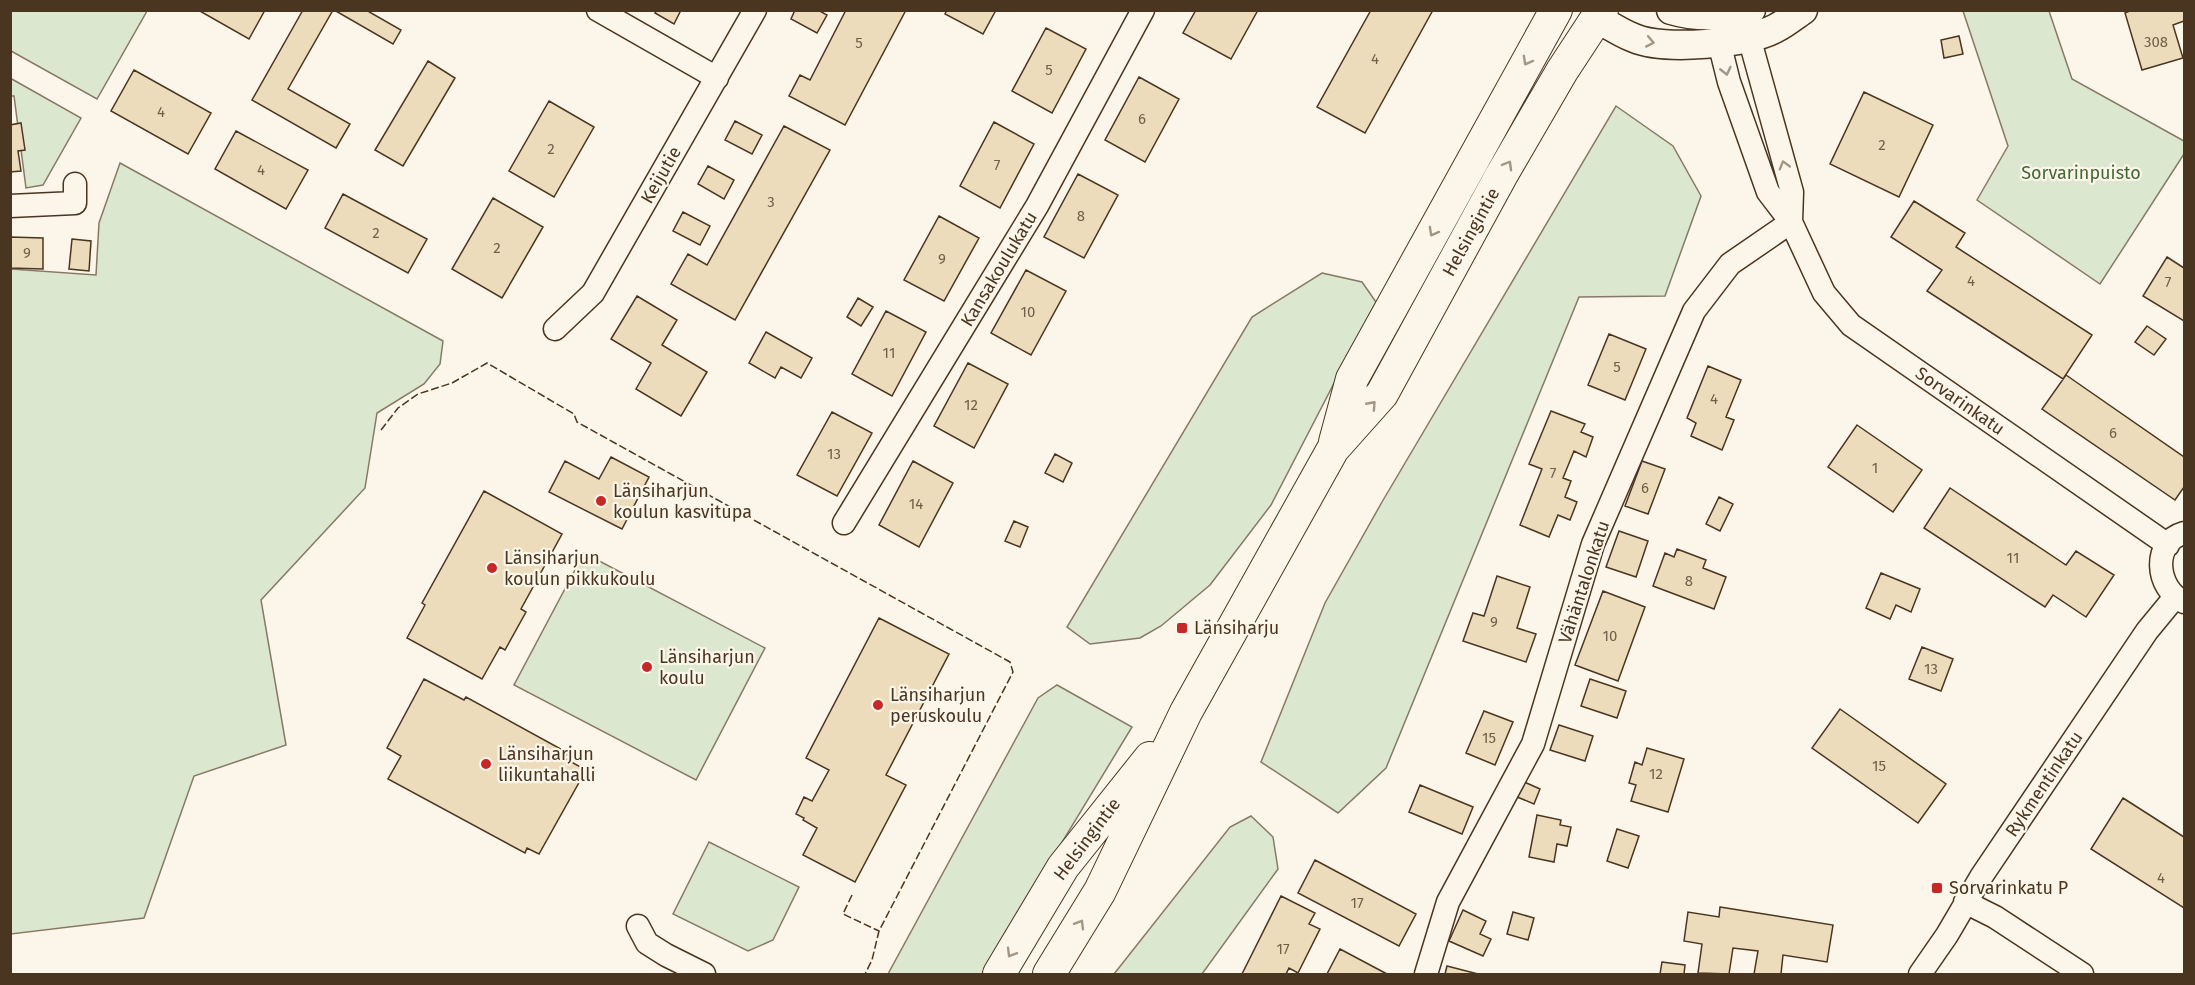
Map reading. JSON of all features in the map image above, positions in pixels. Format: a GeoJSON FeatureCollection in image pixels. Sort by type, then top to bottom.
{"type":"FeatureCollection","features":[{"type":"Feature","properties":{"kind":"main road","name":"Helsingintie"},"geometry":{"type":"LineString","coordinates":[[1333,449],[1352,379],[1556,10]]}},
{"type":"Feature","properties":{"kind":"main road","name":"Helsingintie"},"geometry":{"type":"LineString","coordinates":[[1049,975],[1100,891],[1186,712],[1333,449],[1382,394],[1501,176],[1595,13]]}},
{"type":"Feature","properties":{"kind":"main road","name":"Helsingintie"},"geometry":{"type":"LineString","coordinates":[[999,975],[1063,867],[1186,712]]}},
{"type":"Feature","properties":{"kind":"street"},"geometry":{"type":"LineString","coordinates":[[598,10],[717,78]]}},
{"type":"Feature","properties":{"kind":"street","name":"Keijutie"},"geometry":{"type":"LineString","coordinates":[[555,329],[593,293],[755,10]]}},
{"type":"Feature","properties":{"kind":"street","name":"Kansakoulukatu"},"geometry":{"type":"LineString","coordinates":[[844,523],[1037,206],[1143,10]]}},
{"type":"Feature","properties":{"kind":"street"},"geometry":{"type":"LineString","coordinates":[[1671,10],[1684,14],[1743,21],[1775,29],[1803,10]]}},
{"type":"Feature","properties":{"kind":"street"},"geometry":{"type":"LineString","coordinates":[[1595,13],[1635,39],[1668,45],[1719,42],[1743,21]]}},
{"type":"Feature","properties":{"kind":"street","name":"Sorvarinkatu"},"geometry":{"type":"LineString","coordinates":[[1743,21],[1792,192],[1791,222]]}},
{"type":"Feature","properties":{"kind":"street","name":"Sorvarinkatu"},"geometry":{"type":"LineString","coordinates":[[1719,42],[1729,82],[1768,192],[1791,222],[1824,293],[1851,325],[2176,539]]}},
{"type":"Feature","properties":{"kind":"street"},"geometry":{"type":"LineString","coordinates":[[10,206],[75,203],[75,184]]}},
{"type":"Feature","properties":{"kind":"street","name":"Vähäntalonkatu"},"geometry":{"type":"LineString","coordinates":[[1426,975],[1448,902],[1533,744],[1593,544],[1694,311],[1730,264],[1791,222]]}},
{"type":"Feature","properties":{"kind":"street"},"geometry":{"type":"LineString","coordinates":[[2176,539],[2161,562],[2163,581],[2180,599]]}},
{"type":"Feature","properties":{"kind":"street","name":"Rykmentinkatu"},"geometry":{"type":"LineString","coordinates":[[1920,975],[1947,935],[1965,902],[2147,631],[2180,599]]}},
{"type":"Feature","properties":{"kind":"street"},"geometry":{"type":"LineString","coordinates":[[1965,902],[1995,917],[2082,975]]}},
{"type":"Feature","properties":{"kind":"street"},"geometry":{"type":"LineString","coordinates":[[638,926],[647,943],[666,956],[704,975]]}},
{"type":"Feature","properties":{"kind":"green space"},"geometry":{"type":"Polygon","coordinates":[[[11,10],[147,11],[97,99],[11,51],[11,10]]]}},
{"type":"Feature","properties":{"kind":"green space","name":"Sorvarinpuisto"},"geometry":{"type":"Polygon","coordinates":[[[1963,11],[2049,11],[2072,79],[2184,141],[2184,154],[2100,284],[1977,200],[2008,146],[1963,11]]]}},
{"type":"Feature","properties":{"kind":"green space"},"geometry":{"type":"Polygon","coordinates":[[[10,78],[81,118],[43,185],[26,188],[10,78]]]}},
{"type":"Feature","properties":{"kind":"green space"},"geometry":{"type":"Polygon","coordinates":[[[1616,106],[1673,146],[1701,196],[1665,296],[1579,297],[1386,768],[1338,813],[1261,762],[1325,603],[1382,502],[1616,106]]]}},
{"type":"Feature","properties":{"kind":"green space"},"geometry":{"type":"Polygon","coordinates":[[[120,163],[443,341],[440,364],[424,384],[377,413],[365,488],[261,600],[286,745],[194,776],[144,918],[11,934],[11,269],[96,275],[99,223],[120,163]]]}},
{"type":"Feature","properties":{"kind":"green space"},"geometry":{"type":"Polygon","coordinates":[[[1322,273],[1362,282],[1376,302],[1271,505],[1210,585],[1161,626],[1140,638],[1090,644],[1067,627],[1252,317],[1322,273]]]}},
{"type":"Feature","properties":{"kind":"green space"},"geometry":{"type":"Polygon","coordinates":[[[584,553],[765,648],[696,780],[514,685],[584,553]]]}},
{"type":"Feature","properties":{"kind":"green space"},"geometry":{"type":"Polygon","coordinates":[[[1057,685],[1132,727],[982,974],[888,974],[1038,698],[1057,685]]]}},
{"type":"Feature","properties":{"kind":"green space"},"geometry":{"type":"Polygon","coordinates":[[[1251,816],[1273,837],[1278,869],[1202,974],[1114,974],[1230,827],[1251,816]]]}},
{"type":"Feature","properties":{"kind":"green space"},"geometry":{"type":"Polygon","coordinates":[[[709,842],[799,887],[773,940],[748,951],[673,914],[709,842]]]}},
{"type":"Feature","properties":{"kind":"building"},"geometry":{"type":"Polygon","coordinates":[[[198,10],[265,10],[249,39],[198,10]]]}},
{"type":"Feature","properties":{"kind":"building"},"geometry":{"type":"Polygon","coordinates":[[[303,10],[333,10],[288,89],[350,124],[336,148],[252,100],[303,10]]]}},
{"type":"Feature","properties":{"kind":"building"},"geometry":{"type":"Polygon","coordinates":[[[334,10],[366,10],[401,30],[393,44],[334,10]]]}},
{"type":"Feature","properties":{"kind":"building"},"geometry":{"type":"Polygon","coordinates":[[[657,10],[681,10],[674,24],[655,13],[657,10]]]}},
{"type":"Feature","properties":{"kind":"building"},"geometry":{"type":"Polygon","coordinates":[[[795,10],[818,10],[827,15],[817,33],[791,19],[795,10]]]}},
{"type":"Feature","properties":{"kind":"building"},"geometry":{"type":"Polygon","coordinates":[[[846,10],[906,10],[845,125],[789,96],[800,75],[810,80],[846,10]]]}},
{"type":"Feature","properties":{"kind":"building"},"geometry":{"type":"Polygon","coordinates":[[[947,10],[996,10],[983,34],[945,14],[947,10]]]}},
{"type":"Feature","properties":{"kind":"building"},"geometry":{"type":"Polygon","coordinates":[[[1196,10],[1258,10],[1231,59],[1183,33],[1196,10]]]}},
{"type":"Feature","properties":{"kind":"building"},"geometry":{"type":"Polygon","coordinates":[[[1371,10],[1433,10],[1365,133],[1317,107],[1371,10]]]}},
{"type":"Feature","properties":{"kind":"building"},"geometry":{"type":"Polygon","coordinates":[[[2132,10],[2184,10],[2184,21],[2173,25],[2183,58],[2142,70],[2125,13],[2132,10]]]}},
{"type":"Feature","properties":{"kind":"building"},"geometry":{"type":"Polygon","coordinates":[[[1046,28],[1086,49],[1052,113],[1012,91],[1046,28]]]}},
{"type":"Feature","properties":{"kind":"building"},"geometry":{"type":"Polygon","coordinates":[[[1959,36],[1963,54],[1944,58],[1941,40],[1959,36]]]}},
{"type":"Feature","properties":{"kind":"building"},"geometry":{"type":"Polygon","coordinates":[[[428,61],[455,78],[403,166],[375,150],[428,61]]]}},
{"type":"Feature","properties":{"kind":"building"},"geometry":{"type":"Polygon","coordinates":[[[134,70],[211,113],[188,154],[111,111],[134,70]]]}},
{"type":"Feature","properties":{"kind":"building"},"geometry":{"type":"Polygon","coordinates":[[[1139,77],[1179,99],[1145,162],[1105,140],[1139,77]]]}},
{"type":"Feature","properties":{"kind":"building"},"geometry":{"type":"Polygon","coordinates":[[[1864,92],[1933,125],[1899,197],[1830,164],[1864,92]]]}},
{"type":"Feature","properties":{"kind":"building"},"geometry":{"type":"Polygon","coordinates":[[[549,101],[594,127],[554,197],[509,171],[549,101]]]}},
{"type":"Feature","properties":{"kind":"building"},"geometry":{"type":"Polygon","coordinates":[[[735,121],[762,135],[752,154],[725,140],[735,121]]]}},
{"type":"Feature","properties":{"kind":"building"},"geometry":{"type":"Polygon","coordinates":[[[994,122],[1034,144],[1000,208],[960,186],[994,122]]]}},
{"type":"Feature","properties":{"kind":"building"},"geometry":{"type":"Polygon","coordinates":[[[21,123],[25,150],[18,151],[21,171],[10,172],[10,125],[21,123]]]}},
{"type":"Feature","properties":{"kind":"building"},"geometry":{"type":"Polygon","coordinates":[[[784,126],[830,150],[735,320],[671,284],[688,254],[707,265],[784,126]]]}},
{"type":"Feature","properties":{"kind":"building"},"geometry":{"type":"Polygon","coordinates":[[[236,131],[308,170],[286,209],[215,169],[236,131]]]}},
{"type":"Feature","properties":{"kind":"building"},"geometry":{"type":"Polygon","coordinates":[[[708,166],[734,180],[724,199],[698,184],[708,166]]]}},
{"type":"Feature","properties":{"kind":"building"},"geometry":{"type":"Polygon","coordinates":[[[1078,174],[1118,195],[1084,258],[1044,237],[1078,174]]]}},
{"type":"Feature","properties":{"kind":"building"},"geometry":{"type":"Polygon","coordinates":[[[343,194],[427,239],[408,273],[325,228],[343,194]]]}},
{"type":"Feature","properties":{"kind":"building"},"geometry":{"type":"Polygon","coordinates":[[[493,198],[543,227],[502,298],[452,269],[493,198]]]}},
{"type":"Feature","properties":{"kind":"building"},"geometry":{"type":"Polygon","coordinates":[[[1914,201],[1965,233],[1956,247],[2092,335],[2063,379],[1927,291],[1942,270],[1891,237],[1914,201]]]}},
{"type":"Feature","properties":{"kind":"building"},"geometry":{"type":"Polygon","coordinates":[[[683,212],[710,226],[700,245],[673,231],[683,212]]]}},
{"type":"Feature","properties":{"kind":"building"},"geometry":{"type":"Polygon","coordinates":[[[939,216],[979,238],[944,301],[904,280],[939,216]]]}},
{"type":"Feature","properties":{"kind":"building"},"geometry":{"type":"Polygon","coordinates":[[[10,237],[43,238],[43,269],[10,268],[10,237]]]}},
{"type":"Feature","properties":{"kind":"building"},"geometry":{"type":"Polygon","coordinates":[[[72,239],[91,241],[89,271],[69,269],[72,239]]]}},
{"type":"Feature","properties":{"kind":"building"},"geometry":{"type":"Polygon","coordinates":[[[2167,257],[2184,268],[2184,321],[2143,296],[2167,257]]]}},
{"type":"Feature","properties":{"kind":"building"},"geometry":{"type":"Polygon","coordinates":[[[1026,270],[1066,291],[1031,355],[991,333],[1026,270]]]}},
{"type":"Feature","properties":{"kind":"building"},"geometry":{"type":"Polygon","coordinates":[[[637,296],[677,320],[662,345],[707,372],[681,416],[636,389],[651,363],[611,339],[637,296]]]}},
{"type":"Feature","properties":{"kind":"building"},"geometry":{"type":"Polygon","coordinates":[[[858,298],[873,307],[861,326],[847,317],[858,298]]]}},
{"type":"Feature","properties":{"kind":"building"},"geometry":{"type":"Polygon","coordinates":[[[886,311],[926,332],[892,396],[852,374],[886,311]]]}},
{"type":"Feature","properties":{"kind":"building"},"geometry":{"type":"Polygon","coordinates":[[[2147,326],[2166,339],[2154,355],[2135,342],[2147,326]]]}},
{"type":"Feature","properties":{"kind":"building"},"geometry":{"type":"Polygon","coordinates":[[[766,332],[812,358],[801,378],[781,367],[775,378],[749,363],[766,332]]]}},
{"type":"Feature","properties":{"kind":"building"},"geometry":{"type":"Polygon","coordinates":[[[1609,334],[1646,349],[1625,400],[1588,385],[1609,334]]]}},
{"type":"Feature","properties":{"kind":"building"},"geometry":{"type":"Polygon","coordinates":[[[968,363],[1008,384],[974,448],[934,426],[968,363]]]}},
{"type":"Feature","properties":{"kind":"building"},"geometry":{"type":"Polygon","coordinates":[[[1708,366],[1741,380],[1726,417],[1734,420],[1722,450],[1691,436],[1696,423],[1687,418],[1708,366]]]}},
{"type":"Feature","properties":{"kind":"building"},"geometry":{"type":"Polygon","coordinates":[[[2066,375],[2184,457],[2184,487],[2175,500],[2042,409],[2066,375]]]}},
{"type":"Feature","properties":{"kind":"building"},"geometry":{"type":"Polygon","coordinates":[[[1551,411],[1585,424],[1581,432],[1593,437],[1586,457],[1574,451],[1563,478],[1571,481],[1565,497],[1577,502],[1570,520],[1558,515],[1549,537],[1520,525],[1542,469],[1529,464],[1551,411]]]}},
{"type":"Feature","properties":{"kind":"building"},"geometry":{"type":"Polygon","coordinates":[[[832,412],[872,433],[837,496],[797,475],[832,412]]]}},
{"type":"Feature","properties":{"kind":"building"},"geometry":{"type":"Polygon","coordinates":[[[1857,425],[1922,470],[1893,512],[1828,467],[1857,425]]]}},
{"type":"Feature","properties":{"kind":"building"},"geometry":{"type":"Polygon","coordinates":[[[1055,454],[1072,463],[1063,482],[1045,473],[1055,454]]]}},
{"type":"Feature","properties":{"kind":"building","name":"Länsiharjun koulun kasvitupa"},"geometry":{"type":"Polygon","coordinates":[[[611,457],[649,477],[622,529],[549,492],[565,461],[599,479],[611,457]]]}},
{"type":"Feature","properties":{"kind":"building"},"geometry":{"type":"Polygon","coordinates":[[[913,461],[953,483],[919,547],[879,525],[913,461]]]}},
{"type":"Feature","properties":{"kind":"building"},"geometry":{"type":"Polygon","coordinates":[[[1642,461],[1665,469],[1648,514],[1625,506],[1642,461]]]}},
{"type":"Feature","properties":{"kind":"building"},"geometry":{"type":"Polygon","coordinates":[[[1950,488],[2066,565],[2076,551],[2114,575],[2086,617],[2053,595],[2045,607],[1924,528],[1950,488]]]}},
{"type":"Feature","properties":{"kind":"building","name":"Länsiharjun koulun pikkukoulu"},"geometry":{"type":"Polygon","coordinates":[[[484,491],[562,534],[521,609],[526,612],[505,650],[500,647],[482,679],[407,638],[425,605],[422,603],[484,491]]]}},
{"type":"Feature","properties":{"kind":"building"},"geometry":{"type":"Polygon","coordinates":[[[1719,497],[1733,504],[1720,531],[1706,524],[1719,497]]]}},
{"type":"Feature","properties":{"kind":"building"},"geometry":{"type":"Polygon","coordinates":[[[1014,521],[1028,527],[1020,547],[1005,541],[1014,521]]]}},
{"type":"Feature","properties":{"kind":"building"},"geometry":{"type":"Polygon","coordinates":[[[1619,531],[1648,541],[1636,577],[1606,567],[1619,531]]]}},
{"type":"Feature","properties":{"kind":"building"},"geometry":{"type":"Polygon","coordinates":[[[1677,549],[1706,560],[1703,568],[1726,577],[1714,609],[1653,586],[1665,553],[1674,557],[1677,549]]]}},
{"type":"Feature","properties":{"kind":"building"},"geometry":{"type":"Polygon","coordinates":[[[1881,573],[1920,589],[1911,612],[1896,605],[1890,619],[1866,608],[1881,573]]]}},
{"type":"Feature","properties":{"kind":"building"},"geometry":{"type":"Polygon","coordinates":[[[1497,576],[1530,587],[1517,628],[1536,634],[1526,662],[1463,641],[1473,613],[1484,616],[1497,576]]]}},
{"type":"Feature","properties":{"kind":"building"},"geometry":{"type":"Polygon","coordinates":[[[1603,591],[1645,607],[1618,681],[1575,665],[1603,591]]]}},
{"type":"Feature","properties":{"kind":"building","name":"Länsiharjun peruskoulu"},"geometry":{"type":"Polygon","coordinates":[[[879,618],[949,654],[886,775],[906,785],[855,882],[803,855],[817,828],[796,814],[804,797],[812,801],[829,770],[806,758],[879,618]]]}},
{"type":"Feature","properties":{"kind":"building"},"geometry":{"type":"Polygon","coordinates":[[[1922,647],[1953,659],[1941,691],[1909,679],[1922,647]]]}},
{"type":"Feature","properties":{"kind":"building","name":"Länsiharjun liikuntahalli"},"geometry":{"type":"Polygon","coordinates":[[[424,679],[464,700],[466,697],[568,753],[564,758],[586,770],[539,854],[527,848],[525,853],[388,779],[401,756],[387,748],[424,679]]]}},
{"type":"Feature","properties":{"kind":"building"},"geometry":{"type":"Polygon","coordinates":[[[1590,679],[1626,691],[1617,718],[1581,706],[1590,679]]]}},
{"type":"Feature","properties":{"kind":"building"},"geometry":{"type":"Polygon","coordinates":[[[1840,709],[1946,784],[1918,823],[1812,748],[1840,709]]]}},
{"type":"Feature","properties":{"kind":"building"},"geometry":{"type":"Polygon","coordinates":[[[1484,711],[1513,722],[1495,765],[1466,753],[1484,711]]]}},
{"type":"Feature","properties":{"kind":"building"},"geometry":{"type":"Polygon","coordinates":[[[1559,725],[1593,736],[1585,761],[1550,750],[1559,725]]]}},
{"type":"Feature","properties":{"kind":"building"},"geometry":{"type":"Polygon","coordinates":[[[1647,748],[1684,759],[1668,812],[1631,801],[1636,785],[1629,783],[1635,762],[1642,765],[1647,748]]]}},
{"type":"Feature","properties":{"kind":"building"},"geometry":{"type":"Polygon","coordinates":[[[1522,781],[1540,789],[1534,804],[1515,796],[1522,781]]]}},
{"type":"Feature","properties":{"kind":"building"},"geometry":{"type":"Polygon","coordinates":[[[1420,785],[1473,807],[1462,834],[1409,812],[1420,785]]]}},
{"type":"Feature","properties":{"kind":"building"},"geometry":{"type":"Polygon","coordinates":[[[2123,798],[2184,837],[2184,908],[2091,849],[2123,798]]]}},
{"type":"Feature","properties":{"kind":"building"},"geometry":{"type":"Polygon","coordinates":[[[1537,815],[1561,820],[1560,825],[1571,827],[1567,846],[1557,844],[1554,862],[1529,857],[1537,815]]]}},
{"type":"Feature","properties":{"kind":"building"},"geometry":{"type":"Polygon","coordinates":[[[1617,829],[1639,836],[1628,868],[1607,861],[1617,829]]]}},
{"type":"Feature","properties":{"kind":"building"},"geometry":{"type":"Polygon","coordinates":[[[1315,860],[1416,914],[1399,946],[1298,893],[1315,860]]]}},
{"type":"Feature","properties":{"kind":"building"},"geometry":{"type":"Polygon","coordinates":[[[1281,896],[1315,913],[1309,924],[1320,929],[1298,973],[1289,968],[1286,974],[1242,974],[1281,896]]]}},
{"type":"Feature","properties":{"kind":"building"},"geometry":{"type":"Polygon","coordinates":[[[1720,907],[1833,925],[1827,962],[1783,955],[1781,974],[1754,974],[1758,951],[1733,948],[1729,974],[1698,973],[1702,944],[1684,941],[1688,912],[1719,917],[1720,907]]]}},
{"type":"Feature","properties":{"kind":"building"},"geometry":{"type":"Polygon","coordinates":[[[1463,910],[1486,921],[1480,934],[1491,939],[1483,956],[1449,941],[1463,910]]]}},
{"type":"Feature","properties":{"kind":"building"},"geometry":{"type":"Polygon","coordinates":[[[1513,912],[1534,918],[1528,940],[1507,934],[1513,912]]]}},
{"type":"Feature","properties":{"kind":"building"},"geometry":{"type":"Polygon","coordinates":[[[1340,949],[1387,974],[1327,974],[1340,949]]]}},
{"type":"Feature","properties":{"kind":"building"},"geometry":{"type":"Polygon","coordinates":[[[1662,962],[1685,965],[1684,974],[1660,974],[1662,962]]]}},
{"type":"Feature","properties":{"kind":"building"},"geometry":{"type":"Polygon","coordinates":[[[1447,966],[1478,974],[1445,974],[1447,966]]]}},
{"type":"Feature","properties":{"kind":"fence"},"geometry":{"type":"LineString","coordinates":[[381,430],[398,408],[418,394],[452,383],[487,363],[574,414],[577,422],[1010,662],[1013,672],[879,931],[872,960],[865,974]]}},
{"type":"Feature","properties":{"kind":"fence"},"geometry":{"type":"LineString","coordinates":[[852,895],[843,914],[879,931]]}},
{"type":"Feature","properties":{"kind":"place","name":"Länsiharjun koulun kasvitupa"},"geometry":{"type":"Point","coordinates":[601,501]}},
{"type":"Feature","properties":{"kind":"place","name":"Länsiharjun koulun pikkukoulu"},"geometry":{"type":"Point","coordinates":[492,568]}},
{"type":"Feature","properties":{"kind":"place","name":"Länsiharju"},"geometry":{"type":"Point","coordinates":[1182,628]}},
{"type":"Feature","properties":{"kind":"place","name":"Länsiharjun koulu"},"geometry":{"type":"Point","coordinates":[647,667]}},
{"type":"Feature","properties":{"kind":"place","name":"Länsiharjun peruskoulu"},"geometry":{"type":"Point","coordinates":[878,705]}},
{"type":"Feature","properties":{"kind":"place","name":"Länsiharjun liikuntahalli"},"geometry":{"type":"Point","coordinates":[486,764]}},
{"type":"Feature","properties":{"kind":"place","name":"Sorvarinkatu P"},"geometry":{"type":"Point","coordinates":[1937,888]}}]}
